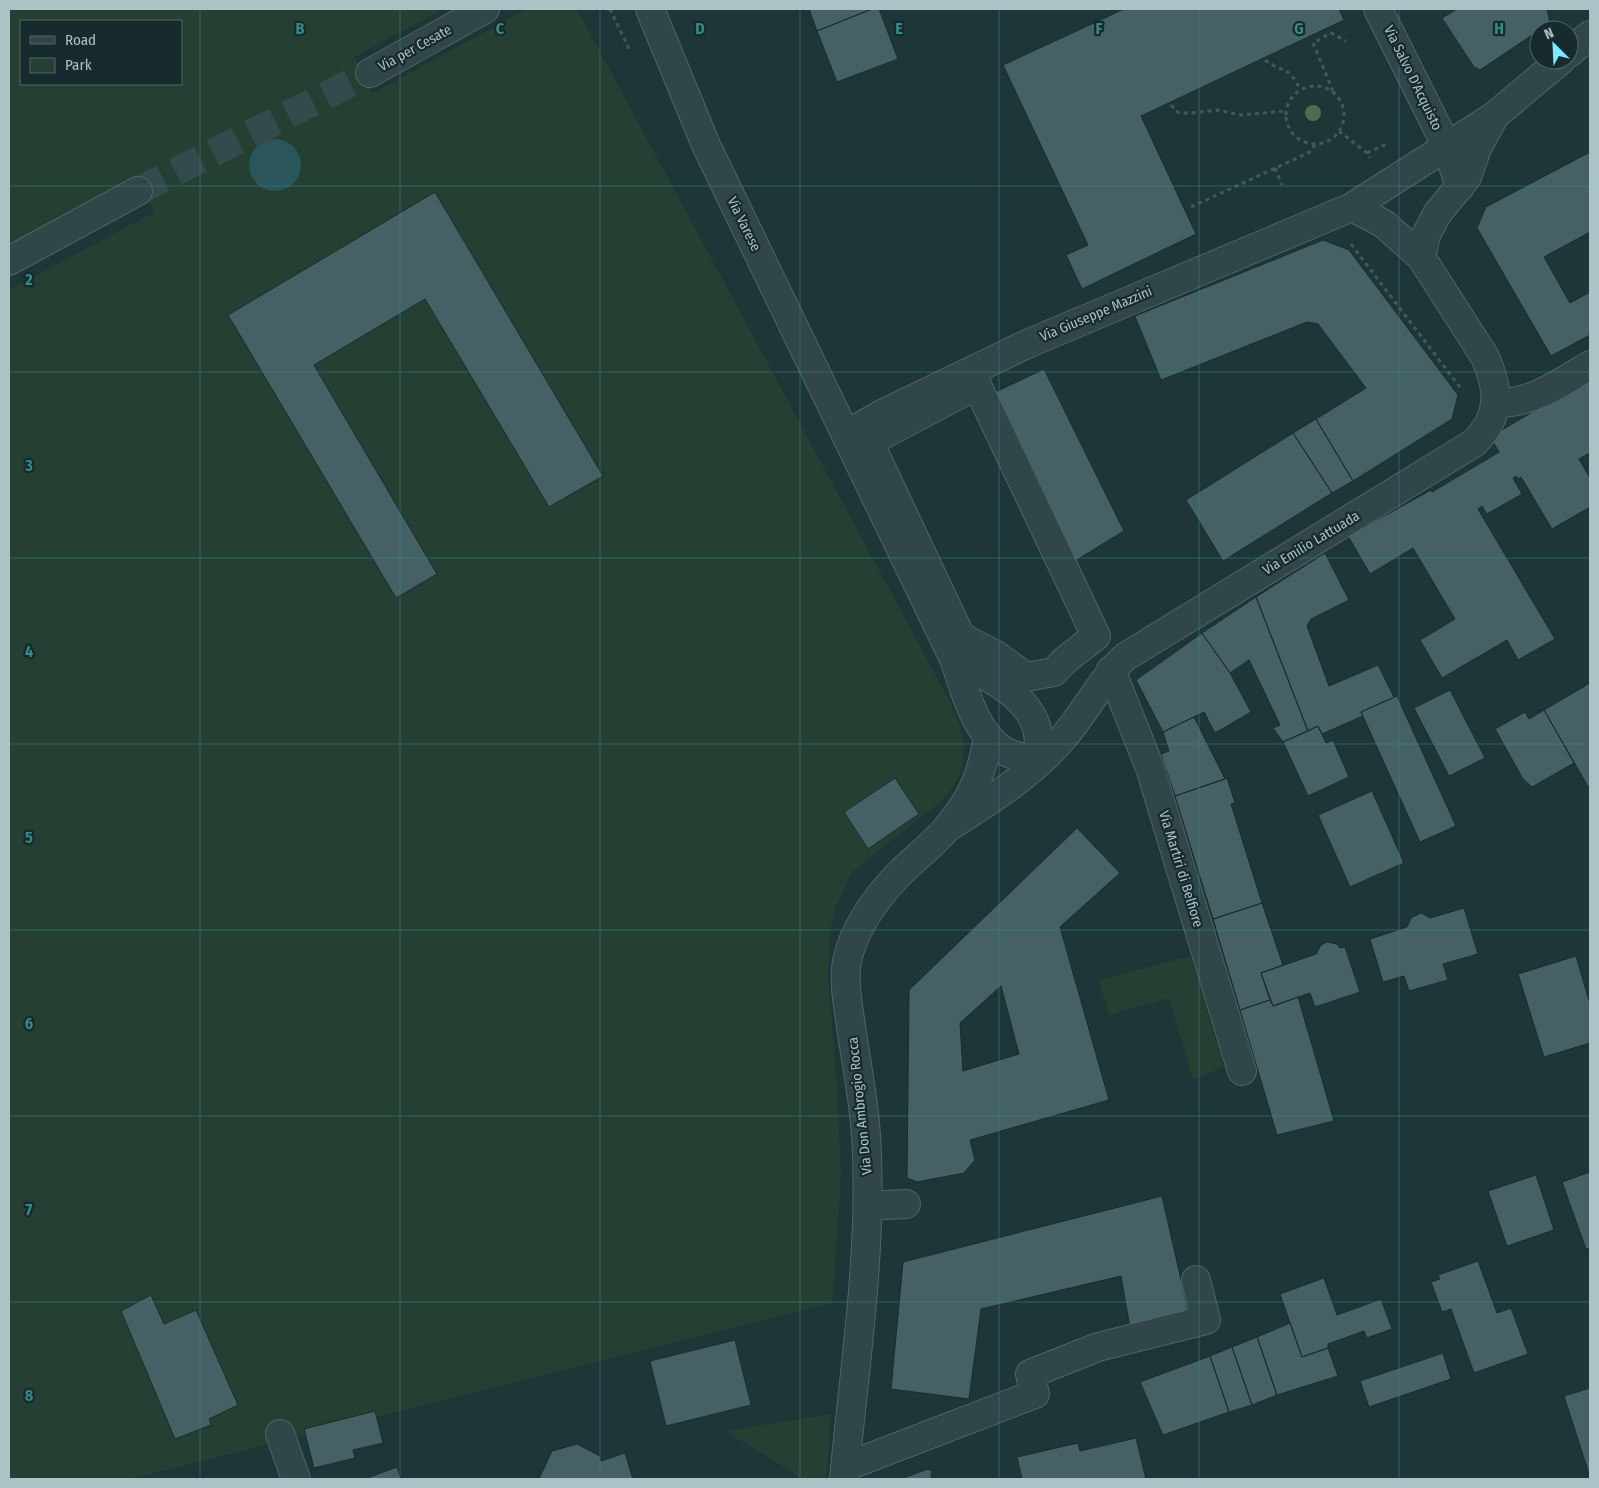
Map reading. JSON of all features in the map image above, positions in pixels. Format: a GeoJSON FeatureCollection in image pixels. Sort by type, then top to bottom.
{"type":"FeatureCollection","features":[{"type":"Feature","properties":{"kind":"street","name":"Via per Cesate"},"geometry":{"type":"LineString","coordinates":[[370,72],[485,9]]}},
{"type":"Feature","properties":{"kind":"street","name":"Via Varese"},"geometry":{"type":"LineString","coordinates":[[650,9],[706,145],[954,659],[970,702],[988,738]]}},
{"type":"Feature","properties":{"kind":"street","name":"Via Salvo D'Acquisto"},"geometry":{"type":"LineString","coordinates":[[1378,9],[1447,147],[1460,187]]}},
{"type":"Feature","properties":{"kind":"street"},"geometry":{"type":"LineString","coordinates":[[1579,44],[1590,35]]}},
{"type":"Feature","properties":{"kind":"street","name":"Via Giuseppe Mazzini"},"geometry":{"type":"LineString","coordinates":[[846,435],[882,414],[1027,344],[1352,206],[1493,117],[1549,70]]}},
{"type":"Feature","properties":{"kind":"street"},"geometry":{"type":"LineString","coordinates":[[1421,257],[1426,235],[1437,214],[1460,187],[1493,117]]}},
{"type":"Feature","properties":{"kind":"street"},"geometry":{"type":"LineString","coordinates":[[9,261],[138,191]]}},
{"type":"Feature","properties":{"kind":"street"},"geometry":{"type":"LineString","coordinates":[[1352,206],[1384,224],[1421,257],[1485,357],[1491,370],[1495,403],[1510,404],[1540,394],[1590,365]]}},
{"type":"Feature","properties":{"kind":"street"},"geometry":{"type":"LineString","coordinates":[[977,385],[1065,567],[1096,636],[1064,661],[1054,672],[1026,677],[996,655],[961,637],[869,442],[977,385]]}},
{"type":"Feature","properties":{"kind":"street","name":"Via Emilio Lattuada"},"geometry":{"type":"LineString","coordinates":[[947,828],[1003,792],[1063,739],[1111,670],[1125,657],[1474,443],[1492,422],[1495,403]]}},
{"type":"Feature","properties":{"kind":"street"},"geometry":{"type":"LineString","coordinates":[[947,828],[967,800],[982,771],[988,738],[1007,752],[1040,760],[1036,725],[1019,699],[989,677],[954,659]]}},
{"type":"Feature","properties":{"kind":"street","name":"Via Martiri di Belfiore"},"geometry":{"type":"LineString","coordinates":[[1111,670],[1150,768],[1242,1072]]}},
{"type":"Feature","properties":{"kind":"street","name":"Via Don Ambrogio Rocca"},"geometry":{"type":"LineString","coordinates":[[844,1473],[862,1308],[867,1206],[867,1151],[847,1000],[847,963],[868,912],[898,875],[947,828]]}},
{"type":"Feature","properties":{"kind":"street"},"geometry":{"type":"LineString","coordinates":[[867,1206],[906,1204]]}},
{"type":"Feature","properties":{"kind":"street"},"geometry":{"type":"LineString","coordinates":[[844,1473],[1035,1394],[1030,1374],[1098,1347],[1206,1320],[1196,1280]]}},
{"type":"Feature","properties":{"kind":"street"},"geometry":{"type":"LineString","coordinates":[[280,1434],[296,1479]]}},
{"type":"Feature","properties":{"kind":"path"},"geometry":{"type":"LineString","coordinates":[[610,9],[632,54]]}},
{"type":"Feature","properties":{"kind":"path"},"geometry":{"type":"LineString","coordinates":[[1333,91],[1323,86],[1310,85],[1300,89],[1290,99],[1286,111],[1286,123],[1291,132],[1306,142],[1316,144],[1326,142],[1342,125],[1344,113],[1341,101],[1333,91],[1313,43],[1331,33],[1346,41]]}},
{"type":"Feature","properties":{"kind":"path"},"geometry":{"type":"LineString","coordinates":[[1265,60],[1273,66],[1288,70],[1300,89]]}},
{"type":"Feature","properties":{"kind":"path"},"geometry":{"type":"LineString","coordinates":[[1171,105],[1179,113],[1218,110],[1240,115],[1286,111]]}},
{"type":"Feature","properties":{"kind":"path"},"geometry":{"type":"LineString","coordinates":[[1338,131],[1367,153],[1371,162]]}},
{"type":"Feature","properties":{"kind":"path"},"geometry":{"type":"LineString","coordinates":[[1367,153],[1395,141]]}},
{"type":"Feature","properties":{"kind":"path"},"geometry":{"type":"LineString","coordinates":[[1191,207],[1308,153],[1316,144]]}},
{"type":"Feature","properties":{"kind":"path"},"geometry":{"type":"LineString","coordinates":[[1275,168],[1282,185]]}},
{"type":"Feature","properties":{"kind":"path"},"geometry":{"type":"LineString","coordinates":[[1345,236],[1464,393]]}},
{"type":"Feature","properties":{"kind":"green space"},"geometry":{"type":"Polygon","coordinates":[[[9,9],[443,9],[354,57],[373,93],[527,9],[577,9],[949,700],[961,729],[964,750],[962,768],[954,786],[939,803],[852,872],[836,906],[831,927],[828,973],[838,1101],[841,1179],[832,1303],[130,1479],[9,1479],[9,286],[12,288],[155,212],[135,177],[9,245],[9,9]]]}},
{"type":"Feature","properties":{"kind":"green space"},"geometry":{"type":"Polygon","coordinates":[[[1190,956],[1224,1067],[1193,1079],[1169,998],[1109,1015],[1099,980],[1190,956]]]}},
{"type":"Feature","properties":{"kind":"green space"},"geometry":{"type":"Polygon","coordinates":[[[831,1414],[826,1479],[797,1479],[797,1475],[725,1431],[831,1414]]]}},
{"type":"Feature","properties":{"kind":"water"},"geometry":{"type":"Polygon","coordinates":[[[270,139],[280,139],[294,146],[301,160],[301,170],[294,184],[280,191],[270,191],[260,187],[253,180],[249,170],[249,160],[253,150],[260,143],[270,139]]]}},
{"type":"Feature","properties":{"kind":"building"},"geometry":{"type":"Polygon","coordinates":[[[809,9],[872,9],[817,31],[809,9]]]}},
{"type":"Feature","properties":{"kind":"building"},"geometry":{"type":"Polygon","coordinates":[[[872,9],[879,9],[898,59],[837,82],[817,31],[872,9]]]}},
{"type":"Feature","properties":{"kind":"building"},"geometry":{"type":"Polygon","coordinates":[[[1124,9],[1339,9],[1344,20],[1141,116],[1196,234],[1082,289],[1066,255],[1088,245],[1003,65],[1124,9]]]}},
{"type":"Feature","properties":{"kind":"building"},"geometry":{"type":"Polygon","coordinates":[[[1457,9],[1547,9],[1549,20],[1529,20],[1529,37],[1480,70],[1474,67],[1442,18],[1457,9]]]}},
{"type":"Feature","properties":{"kind":"building"},"geometry":{"type":"Polygon","coordinates":[[[1590,152],[1590,232],[1544,257],[1570,303],[1590,292],[1590,335],[1551,356],[1477,228],[1486,207],[1590,152]]]}},
{"type":"Feature","properties":{"kind":"building"},"geometry":{"type":"Polygon","coordinates":[[[435,192],[603,476],[549,507],[425,299],[314,365],[437,574],[396,598],[228,315],[435,192]]]}},
{"type":"Feature","properties":{"kind":"building"},"geometry":{"type":"Polygon","coordinates":[[[1323,240],[1349,250],[1458,395],[1452,419],[1353,481],[1316,419],[1366,388],[1318,324],[1307,322],[1161,380],[1135,316],[1323,240]]]}},
{"type":"Feature","properties":{"kind":"building"},"geometry":{"type":"Polygon","coordinates":[[[1044,369],[1124,531],[1065,567],[983,398],[1044,369]]]}},
{"type":"Feature","properties":{"kind":"building"},"geometry":{"type":"Polygon","coordinates":[[[1590,378],[1590,453],[1579,459],[1590,478],[1590,507],[1552,529],[1521,477],[1518,479],[1516,476],[1513,478],[1522,494],[1487,514],[1482,506],[1478,509],[1555,639],[1518,660],[1507,640],[1442,678],[1420,640],[1455,619],[1413,548],[1370,574],[1348,536],[1431,490],[1432,492],[1499,452],[1490,437],[1590,378]]]}},
{"type":"Feature","properties":{"kind":"building"},"geometry":{"type":"Polygon","coordinates":[[[1316,419],[1353,481],[1332,493],[1293,433],[1316,419]]]}},
{"type":"Feature","properties":{"kind":"building"},"geometry":{"type":"Polygon","coordinates":[[[1293,433],[1332,493],[1223,561],[1186,500],[1293,433]]]}},
{"type":"Feature","properties":{"kind":"building"},"geometry":{"type":"Polygon","coordinates":[[[1325,553],[1349,600],[1311,619],[1307,626],[1329,686],[1378,665],[1394,697],[1361,712],[1363,716],[1322,734],[1318,726],[1308,731],[1256,597],[1325,553]]]}},
{"type":"Feature","properties":{"kind":"building"},"geometry":{"type":"Polygon","coordinates":[[[1256,597],[1308,731],[1283,742],[1273,728],[1280,725],[1249,660],[1230,673],[1202,633],[1256,597]]]}},
{"type":"Feature","properties":{"kind":"building"},"geometry":{"type":"Polygon","coordinates":[[[1202,633],[1230,673],[1251,712],[1215,733],[1204,712],[1163,732],[1136,680],[1202,633]]]}},
{"type":"Feature","properties":{"kind":"building"},"geometry":{"type":"Polygon","coordinates":[[[1590,683],[1590,790],[1544,710],[1590,683]]]}},
{"type":"Feature","properties":{"kind":"building"},"geometry":{"type":"Polygon","coordinates":[[[1450,690],[1485,758],[1449,776],[1414,708],[1450,690]]]}},
{"type":"Feature","properties":{"kind":"building"},"geometry":{"type":"Polygon","coordinates":[[[1397,696],[1456,826],[1420,842],[1361,712],[1397,696]]]}},
{"type":"Feature","properties":{"kind":"building"},"geometry":{"type":"Polygon","coordinates":[[[1544,710],[1574,763],[1532,787],[1523,779],[1495,729],[1525,712],[1529,719],[1544,710]]]}},
{"type":"Feature","properties":{"kind":"building"},"geometry":{"type":"Polygon","coordinates":[[[1194,717],[1225,779],[1175,796],[1161,754],[1169,751],[1163,732],[1194,717]]]}},
{"type":"Feature","properties":{"kind":"building"},"geometry":{"type":"Polygon","coordinates":[[[1318,726],[1326,743],[1333,740],[1349,777],[1308,796],[1283,742],[1318,726]]]}},
{"type":"Feature","properties":{"kind":"building"},"geometry":{"type":"Polygon","coordinates":[[[895,778],[919,814],[868,849],[844,812],[895,778]]]}},
{"type":"Feature","properties":{"kind":"building"},"geometry":{"type":"Polygon","coordinates":[[[1227,778],[1235,803],[1231,804],[1262,903],[1213,919],[1175,796],[1227,778]]]}},
{"type":"Feature","properties":{"kind":"building"},"geometry":{"type":"Polygon","coordinates":[[[1372,791],[1404,863],[1350,887],[1318,815],[1372,791]]]}},
{"type":"Feature","properties":{"kind":"building"},"geometry":{"type":"Polygon","coordinates":[[[1077,828],[1120,873],[1060,927],[1109,1100],[970,1140],[975,1160],[964,1173],[917,1182],[907,1178],[909,990],[1077,828]],[[1001,986],[960,1023],[963,1071],[1019,1054],[1001,986]]]}},
{"type":"Feature","properties":{"kind":"building"},"geometry":{"type":"Polygon","coordinates":[[[1262,903],[1283,965],[1261,973],[1270,1000],[1240,1010],[1213,919],[1262,903]]]}},
{"type":"Feature","properties":{"kind":"building"},"geometry":{"type":"Polygon","coordinates":[[[1464,908],[1478,954],[1443,964],[1448,980],[1409,991],[1404,976],[1383,982],[1370,939],[1407,927],[1411,918],[1421,913],[1430,918],[1464,908]]]}},
{"type":"Feature","properties":{"kind":"building"},"geometry":{"type":"Polygon","coordinates":[[[1327,942],[1337,944],[1340,948],[1345,947],[1360,992],[1315,1007],[1310,993],[1273,1006],[1261,973],[1316,954],[1321,945],[1327,942]]]}},
{"type":"Feature","properties":{"kind":"building"},"geometry":{"type":"Polygon","coordinates":[[[1576,956],[1590,1004],[1590,1043],[1544,1057],[1518,974],[1576,956]]]}},
{"type":"Feature","properties":{"kind":"building"},"geometry":{"type":"Polygon","coordinates":[[[1298,997],[1334,1121],[1277,1135],[1240,1010],[1270,1000],[1273,1006],[1298,997]]]}},
{"type":"Feature","properties":{"kind":"building"},"geometry":{"type":"Polygon","coordinates":[[[1590,1172],[1590,1248],[1586,1249],[1562,1182],[1590,1172]]]}},
{"type":"Feature","properties":{"kind":"building"},"geometry":{"type":"Polygon","coordinates":[[[1536,1175],[1554,1230],[1507,1246],[1488,1191],[1536,1175]]]}},
{"type":"Feature","properties":{"kind":"building"},"geometry":{"type":"Polygon","coordinates":[[[1162,1196],[1189,1315],[1130,1328],[1121,1276],[981,1309],[969,1399],[891,1389],[903,1262],[1162,1196]]]}},
{"type":"Feature","properties":{"kind":"building"},"geometry":{"type":"Polygon","coordinates":[[[1478,1261],[1497,1313],[1511,1308],[1528,1354],[1474,1373],[1451,1309],[1442,1312],[1431,1282],[1440,1279],[1438,1275],[1478,1261]]]}},
{"type":"Feature","properties":{"kind":"building"},"geometry":{"type":"Polygon","coordinates":[[[1324,1278],[1337,1315],[1381,1299],[1392,1329],[1367,1338],[1364,1331],[1328,1344],[1328,1348],[1302,1357],[1280,1294],[1324,1278]]]}},
{"type":"Feature","properties":{"kind":"building"},"geometry":{"type":"Polygon","coordinates":[[[151,1295],[164,1324],[196,1310],[238,1405],[209,1419],[211,1425],[175,1439],[121,1311],[151,1295]]]}},
{"type":"Feature","properties":{"kind":"building"},"geometry":{"type":"Polygon","coordinates":[[[1290,1323],[1302,1357],[1328,1348],[1338,1376],[1277,1395],[1257,1337],[1290,1323]]]}},
{"type":"Feature","properties":{"kind":"building"},"geometry":{"type":"Polygon","coordinates":[[[1257,1337],[1277,1395],[1252,1405],[1232,1347],[1257,1337]]]}},
{"type":"Feature","properties":{"kind":"building"},"geometry":{"type":"Polygon","coordinates":[[[735,1340],[751,1405],[666,1426],[650,1361],[735,1340]]]}},
{"type":"Feature","properties":{"kind":"building"},"geometry":{"type":"Polygon","coordinates":[[[1232,1347],[1252,1405],[1229,1412],[1210,1356],[1232,1347]]]}},
{"type":"Feature","properties":{"kind":"building"},"geometry":{"type":"Polygon","coordinates":[[[1443,1353],[1451,1379],[1369,1407],[1360,1381],[1443,1353]]]}},
{"type":"Feature","properties":{"kind":"building"},"geometry":{"type":"Polygon","coordinates":[[[1210,1356],[1229,1412],[1163,1435],[1140,1382],[1210,1356]]]}},
{"type":"Feature","properties":{"kind":"building"},"geometry":{"type":"Polygon","coordinates":[[[1590,1388],[1590,1477],[1564,1396],[1590,1388]]]}},
{"type":"Feature","properties":{"kind":"building"},"geometry":{"type":"Polygon","coordinates":[[[375,1411],[383,1443],[353,1450],[355,1458],[314,1468],[304,1429],[375,1411]]]}},
{"type":"Feature","properties":{"kind":"building"},"geometry":{"type":"Polygon","coordinates":[[[1136,1438],[1146,1479],[1022,1479],[1017,1457],[1078,1443],[1080,1451],[1136,1438]]]}},
{"type":"Feature","properties":{"kind":"building"},"geometry":{"type":"Polygon","coordinates":[[[577,1444],[600,1456],[601,1461],[625,1453],[633,1479],[533,1479],[540,1477],[552,1451],[577,1444]]]}},
{"type":"Feature","properties":{"kind":"building"},"geometry":{"type":"Polygon","coordinates":[[[397,1467],[401,1479],[364,1479],[397,1467]]]}},
{"type":"Feature","properties":{"kind":"building"},"geometry":{"type":"Polygon","coordinates":[[[928,1469],[932,1471],[931,1479],[900,1479],[928,1469]]]}},
{"type":"Feature","properties":{"kind":"tunnel"},"geometry":{"type":"LineString","coordinates":[[138,191],[370,73]]}}]}
